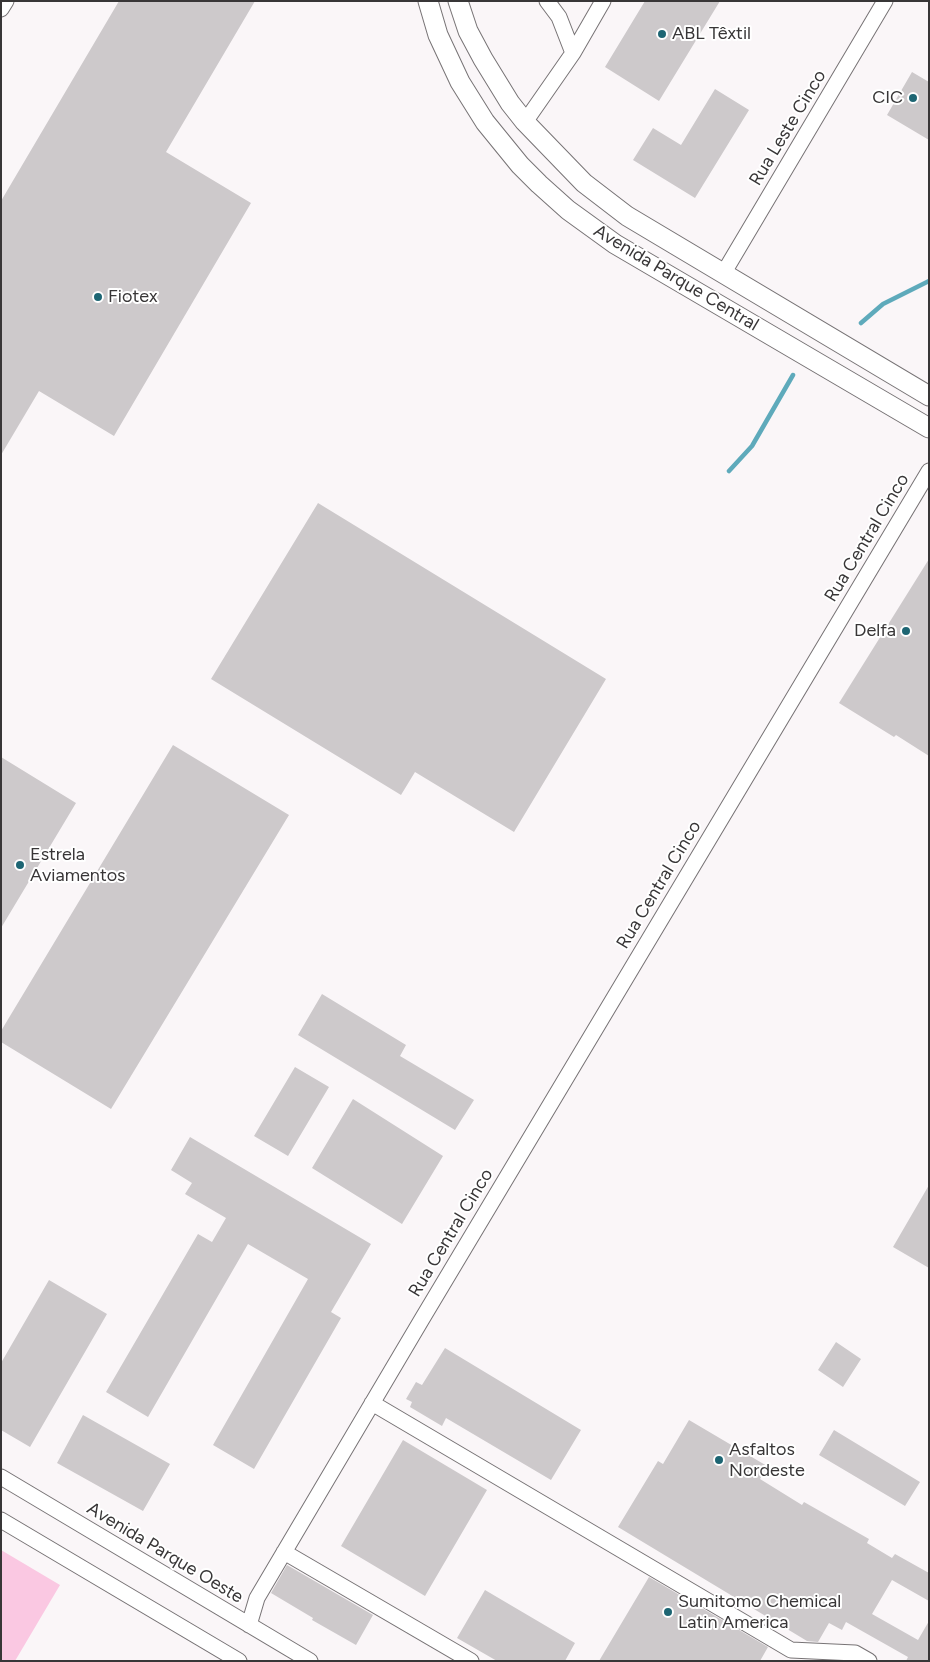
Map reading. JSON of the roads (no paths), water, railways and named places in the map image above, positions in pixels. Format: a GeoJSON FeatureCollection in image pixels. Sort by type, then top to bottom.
{"type":"FeatureCollection","features":[{"type":"Feature","properties":{"kind":"main road","name":"Avenida Parque Central"},"geometry":{"type":"LineString","coordinates":[[428,1],[438,35],[460,82],[485,122],[520,165],[568,210],[615,244],[929,428]]}},
{"type":"Feature","properties":{"kind":"main road","name":"Avenida Parque Central"},"geometry":{"type":"LineString","coordinates":[[458,1],[468,31],[504,95],[525,122],[568,168],[606,200],[627,216],[929,396]]}},
{"type":"Feature","properties":{"kind":"street"},"geometry":{"type":"LineString","coordinates":[[1,9],[6,1]]}},
{"type":"Feature","properties":{"kind":"street"},"geometry":{"type":"LineString","coordinates":[[546,1],[559,17],[573,53]]}},
{"type":"Feature","properties":{"kind":"street"},"geometry":{"type":"LineString","coordinates":[[525,122],[573,53],[603,1]]}},
{"type":"Feature","properties":{"kind":"street","name":"Rua Leste Cinco"},"geometry":{"type":"LineString","coordinates":[[723,274],[885,1]]}},
{"type":"Feature","properties":{"kind":"street","name":"Rua Central Cinco"},"geometry":{"type":"LineString","coordinates":[[250,1625],[257,1598],[284,1552],[929,471]]}},
{"type":"Feature","properties":{"kind":"street"},"geometry":{"type":"LineString","coordinates":[[372,1403],[786,1656],[854,1653],[869,1661]]}},
{"type":"Feature","properties":{"kind":"street","name":"Avenida Parque Oeste"},"geometry":{"type":"LineString","coordinates":[[1,1477],[310,1661]]}},
{"type":"Feature","properties":{"kind":"street"},"geometry":{"type":"LineString","coordinates":[[1,1520],[239,1661]]}},
{"type":"Feature","properties":{"kind":"street"},"geometry":{"type":"LineString","coordinates":[[284,1552],[471,1661]]}},
{"type":"Feature","properties":{"kind":"waterway"},"geometry":{"type":"LineString","coordinates":[[861,323],[883,304],[929,281]]}},
{"type":"Feature","properties":{"kind":"waterway"},"geometry":{"type":"LineString","coordinates":[[729,471],[752,446],[793,375]]}},
{"type":"Feature","properties":{"kind":"place","name":"ABL Têxtil"},"geometry":{"type":"Point","coordinates":[662,34]}},
{"type":"Feature","properties":{"kind":"place","name":"CIC"},"geometry":{"type":"Point","coordinates":[913,98]}},
{"type":"Feature","properties":{"kind":"place","name":"Fiotex"},"geometry":{"type":"Point","coordinates":[98,297]}},
{"type":"Feature","properties":{"kind":"place","name":"Delfa"},"geometry":{"type":"Point","coordinates":[906,631]}},
{"type":"Feature","properties":{"kind":"place","name":"Estrela Aviamentos"},"geometry":{"type":"Point","coordinates":[20,865]}},
{"type":"Feature","properties":{"kind":"place","name":"Asfaltos Nordeste"},"geometry":{"type":"Point","coordinates":[719,1460]}},
{"type":"Feature","properties":{"kind":"place","name":"Sumitomo Chemical Latin America"},"geometry":{"type":"Point","coordinates":[668,1612]}}]}
